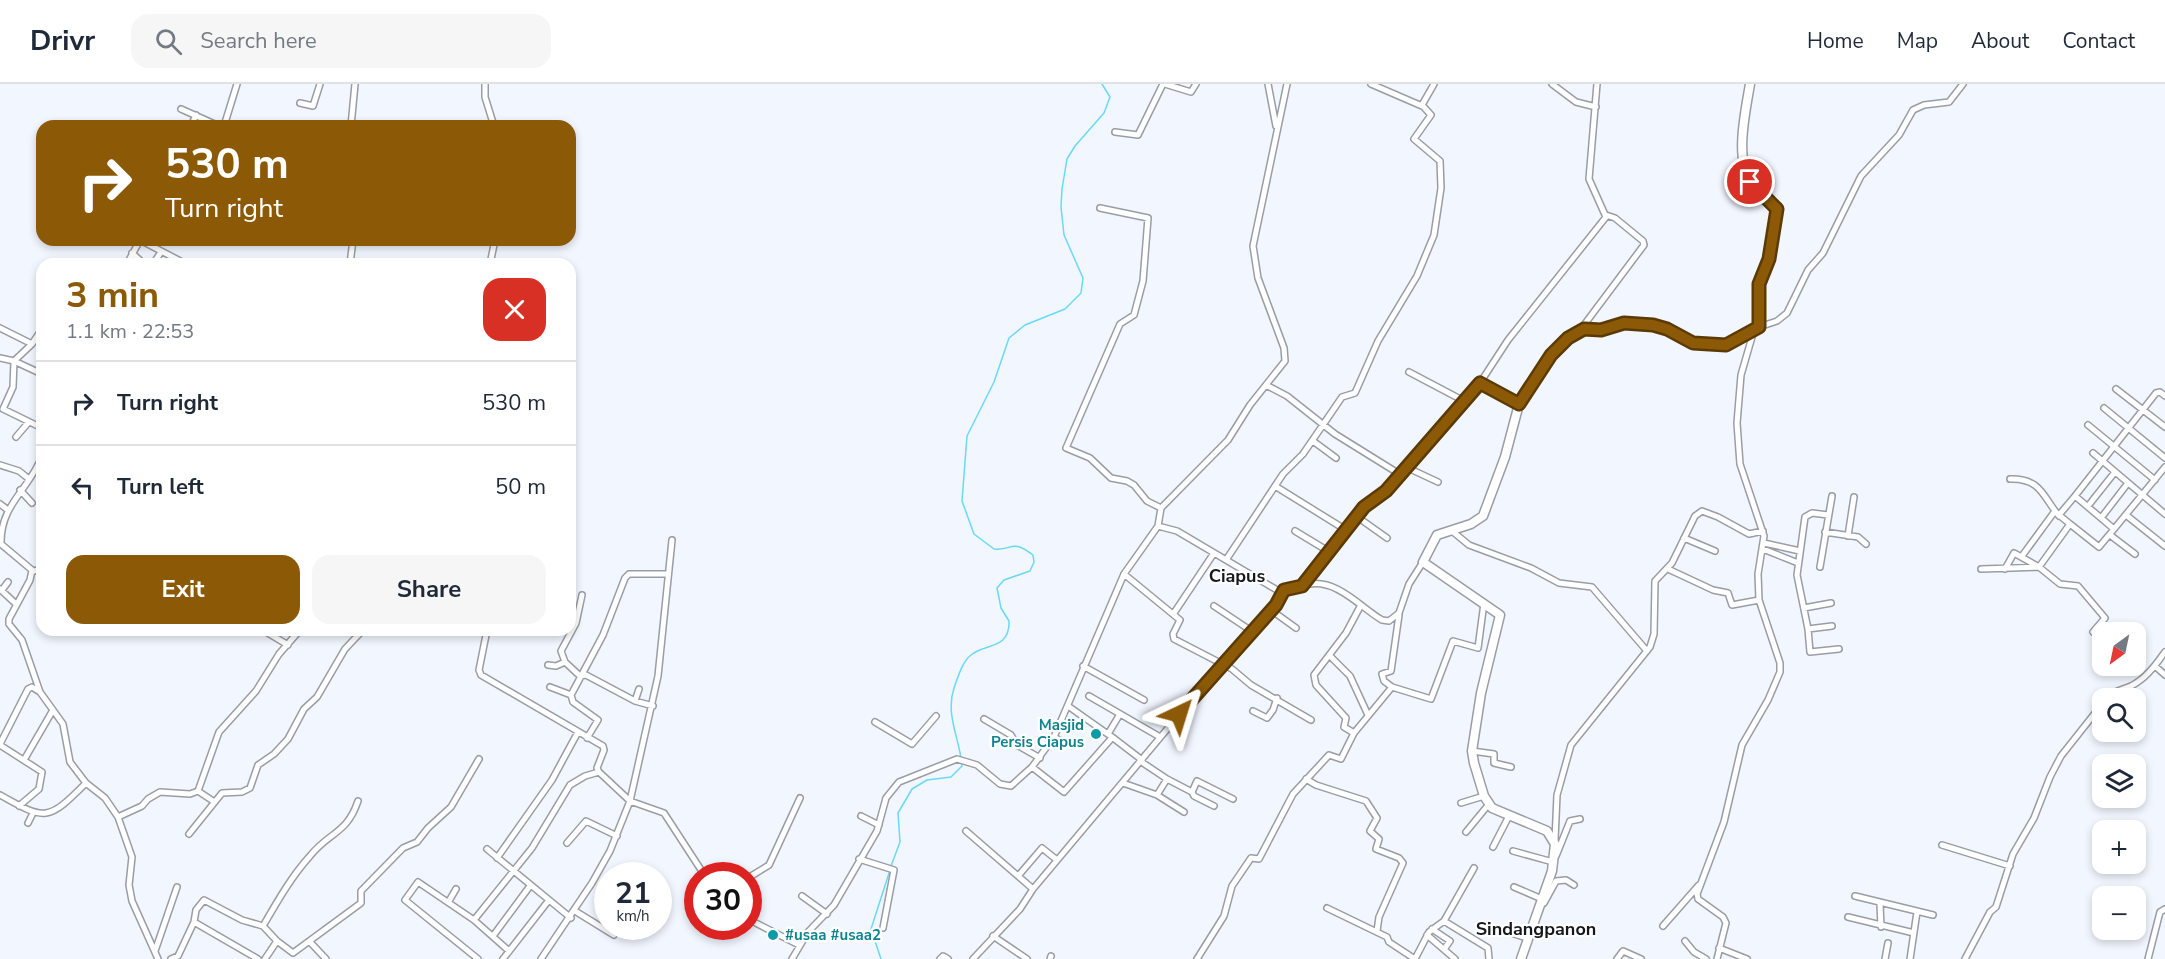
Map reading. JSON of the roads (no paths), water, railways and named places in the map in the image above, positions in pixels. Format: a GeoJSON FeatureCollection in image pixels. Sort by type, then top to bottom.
{"type":"FeatureCollection","features":[{"type":"Feature","properties":{"kind":"street"},"geometry":{"type":"LineString","coordinates":[[226,120],[237,84]]}},
{"type":"Feature","properties":{"kind":"street"},"geometry":{"type":"LineString","coordinates":[[300,103],[313,106],[320,84]]}},
{"type":"Feature","properties":{"kind":"street"},"geometry":{"type":"LineString","coordinates":[[352,120],[355,84]]}},
{"type":"Feature","properties":{"kind":"street"},"geometry":{"type":"LineString","coordinates":[[485,84],[485,97],[492,120]]}},
{"type":"Feature","properties":{"kind":"street"},"geometry":{"type":"LineString","coordinates":[[1115,132],[1138,135],[1164,84],[1191,92],[1196,84]]}},
{"type":"Feature","properties":{"kind":"street"},"geometry":{"type":"LineString","coordinates":[[1268,84],[1276,127]]}},
{"type":"Feature","properties":{"kind":"street"},"geometry":{"type":"LineString","coordinates":[[792,959],[799,945],[827,914],[879,825],[886,798],[899,782],[957,759],[972,762],[984,769],[1000,784],[1011,786],[1040,758],[1054,737],[1124,574],[1158,526],[1161,508],[1228,440],[1285,358],[1255,268],[1253,246],[1276,127],[1287,84]]}},
{"type":"Feature","properties":{"kind":"street"},"geometry":{"type":"LineString","coordinates":[[1226,560],[1275,486],[1324,426],[1342,397],[1353,395],[1358,389],[1378,341],[1417,276],[1434,235],[1441,166],[1438,157],[1414,139],[1431,115],[1422,106],[1371,84]]}},
{"type":"Feature","properties":{"kind":"street"},"geometry":{"type":"LineString","coordinates":[[1422,106],[1434,84]]}},
{"type":"Feature","properties":{"kind":"street"},"geometry":{"type":"LineString","coordinates":[[1552,84],[1576,102],[1596,107]]}},
{"type":"Feature","properties":{"kind":"street"},"geometry":{"type":"LineString","coordinates":[[1484,603],[1478,648],[1453,641],[1431,699],[1392,687],[1384,681],[1382,674],[1391,671],[1399,613],[1408,584],[1437,535],[1478,520],[1487,509],[1505,457],[1519,404],[1551,355],[1568,338],[1580,331],[1644,245],[1617,219],[1606,215],[1589,179],[1597,84]]}},
{"type":"Feature","properties":{"kind":"street"},"geometry":{"type":"LineString","coordinates":[[1663,926],[1678,906],[1700,884],[1710,866],[1724,822],[1743,745],[1765,707],[1780,672],[1780,663],[1759,600],[1758,574],[1763,531],[1740,464],[1737,423],[1741,375],[1757,327],[1759,284],[1769,259],[1777,209],[1750,182],[1743,157],[1743,116],[1750,84]]}},
{"type":"Feature","properties":{"kind":"street"},"geometry":{"type":"LineString","coordinates":[[1580,331],[1601,330],[1620,324],[1653,325],[1667,329],[1693,343],[1726,345],[1757,327],[1777,321],[1787,313],[1808,270],[1823,253],[1861,176],[1899,135],[1913,110],[1924,105],[1949,102],[1963,84]]}},
{"type":"Feature","properties":{"kind":"street"},"geometry":{"type":"LineString","coordinates":[[181,109],[205,120]]}},
{"type":"Feature","properties":{"kind":"street"},"geometry":{"type":"LineString","coordinates":[[194,120],[196,116]]}},
{"type":"Feature","properties":{"kind":"street"},"geometry":{"type":"LineString","coordinates":[[1100,208],[1148,218],[1143,279],[1134,315],[1120,324],[1066,448],[1089,457],[1111,478],[1134,485],[1152,505],[1161,508]]}},
{"type":"Feature","properties":{"kind":"street"},"geometry":{"type":"LineString","coordinates":[[1302,586],[1356,516],[1408,468],[1480,383],[1508,340],[1569,267],[1606,215]]}},
{"type":"Feature","properties":{"kind":"street"},"geometry":{"type":"LineString","coordinates":[[130,258],[136,246]]}},
{"type":"Feature","properties":{"kind":"street"},"geometry":{"type":"LineString","coordinates":[[150,246],[174,258]]}},
{"type":"Feature","properties":{"kind":"street"},"geometry":{"type":"LineString","coordinates":[[157,258],[161,252]]}},
{"type":"Feature","properties":{"kind":"street"},"geometry":{"type":"LineString","coordinates":[[132,253],[137,258]]}},
{"type":"Feature","properties":{"kind":"street"},"geometry":{"type":"LineString","coordinates":[[0,328],[32,344]]}},
{"type":"Feature","properties":{"kind":"street"},"geometry":{"type":"LineString","coordinates":[[36,338],[14,361],[13,387],[1,410],[36,426]]}},
{"type":"Feature","properties":{"kind":"street"},"geometry":{"type":"LineString","coordinates":[[0,358],[14,361],[36,371]]}},
{"type":"Feature","properties":{"kind":"street"},"geometry":{"type":"LineString","coordinates":[[1409,372],[1464,401]]}},
{"type":"Feature","properties":{"kind":"street"},"geometry":{"type":"LineString","coordinates":[[1480,383],[1519,404]]}},
{"type":"Feature","properties":{"kind":"street"},"geometry":{"type":"LineString","coordinates":[[1266,385],[1287,396],[1324,426],[1401,475]]}},
{"type":"Feature","properties":{"kind":"street"},"geometry":{"type":"LineString","coordinates":[[2116,388],[2165,427]]}},
{"type":"Feature","properties":{"kind":"street"},"geometry":{"type":"LineString","coordinates":[[2022,556],[2057,513],[2075,496],[2158,392],[2165,396]]}},
{"type":"Feature","properties":{"kind":"street"},"geometry":{"type":"LineString","coordinates":[[2104,408],[2165,458]]}},
{"type":"Feature","properties":{"kind":"street"},"geometry":{"type":"LineString","coordinates":[[16,437],[28,423]]}},
{"type":"Feature","properties":{"kind":"street"},"geometry":{"type":"LineString","coordinates":[[2088,424],[2155,480]]}},
{"type":"Feature","properties":{"kind":"street"},"geometry":{"type":"LineString","coordinates":[[1312,441],[1336,458]]}},
{"type":"Feature","properties":{"kind":"street"},"geometry":{"type":"LineString","coordinates":[[2093,453],[2165,514]]}},
{"type":"Feature","properties":{"kind":"street"},"geometry":{"type":"LineString","coordinates":[[0,465],[19,471],[29,479]]}},
{"type":"Feature","properties":{"kind":"street"},"geometry":{"type":"LineString","coordinates":[[32,572],[1,544],[8,510],[36,467]]}},
{"type":"Feature","properties":{"kind":"street"},"geometry":{"type":"LineString","coordinates":[[2010,479],[2022,479],[2042,490],[2057,513],[2098,547],[2165,467]]}},
{"type":"Feature","properties":{"kind":"street"},"geometry":{"type":"LineString","coordinates":[[1408,468],[1437,482]]}},
{"type":"Feature","properties":{"kind":"street"},"geometry":{"type":"LineString","coordinates":[[2088,506],[2115,472]]}},
{"type":"Feature","properties":{"kind":"street"},"geometry":{"type":"LineString","coordinates":[[2159,474],[2165,479]]}},
{"type":"Feature","properties":{"kind":"street"},"geometry":{"type":"LineString","coordinates":[[2101,518],[2128,483]]}},
{"type":"Feature","properties":{"kind":"street"},"geometry":{"type":"LineString","coordinates":[[1275,486],[1346,530]]}},
{"type":"Feature","properties":{"kind":"street"},"geometry":{"type":"LineString","coordinates":[[20,490],[32,503]]}},
{"type":"Feature","properties":{"kind":"street"},"geometry":{"type":"LineString","coordinates":[[1820,567],[1832,496]]}},
{"type":"Feature","properties":{"kind":"street"},"geometry":{"type":"LineString","coordinates":[[2075,496],[2114,529]]}},
{"type":"Feature","properties":{"kind":"street"},"geometry":{"type":"LineString","coordinates":[[1848,536],[1854,497]]}},
{"type":"Feature","properties":{"kind":"street"},"geometry":{"type":"LineString","coordinates":[[0,504],[8,510]]}},
{"type":"Feature","properties":{"kind":"street"},"geometry":{"type":"LineString","coordinates":[[1553,864],[1557,795],[1571,745],[1647,651],[1654,634],[1657,578],[1668,569],[1695,516],[1702,511],[1749,534],[1763,531]]}},
{"type":"Feature","properties":{"kind":"street"},"geometry":{"type":"LineString","coordinates":[[1828,515],[1812,513],[1805,517],[1797,575],[1810,651],[1839,649]]}},
{"type":"Feature","properties":{"kind":"street"},"geometry":{"type":"LineString","coordinates":[[2126,515],[2165,546]]}},
{"type":"Feature","properties":{"kind":"street"},"geometry":{"type":"LineString","coordinates":[[1356,516],[1387,538]]}},
{"type":"Feature","properties":{"kind":"street"},"geometry":{"type":"LineString","coordinates":[[2039,567],[2070,524]]}},
{"type":"Feature","properties":{"kind":"street"},"geometry":{"type":"LineString","coordinates":[[1158,526],[1177,531],[1269,587],[1284,590],[1310,583],[1338,590],[1382,620],[1389,621],[1399,613]]}},
{"type":"Feature","properties":{"kind":"street"},"geometry":{"type":"LineString","coordinates":[[1295,531],[1328,551]]}},
{"type":"Feature","properties":{"kind":"street"},"geometry":{"type":"LineString","coordinates":[[1452,531],[1469,545],[1531,568],[1559,583],[1592,587],[1647,651]]}},
{"type":"Feature","properties":{"kind":"street"},"geometry":{"type":"LineString","coordinates":[[1825,532],[1858,537],[1866,544]]}},
{"type":"Feature","properties":{"kind":"street"},"geometry":{"type":"LineString","coordinates":[[2110,535],[2135,554]]}},
{"type":"Feature","properties":{"kind":"street"},"geometry":{"type":"LineString","coordinates":[[1684,538],[1715,551]]}},
{"type":"Feature","properties":{"kind":"street"},"geometry":{"type":"LineString","coordinates":[[541,959],[571,918],[592,883],[617,836],[630,801],[653,706],[672,540]]}},
{"type":"Feature","properties":{"kind":"street"},"geometry":{"type":"LineString","coordinates":[[1763,546],[1800,551]]}},
{"type":"Feature","properties":{"kind":"street"},"geometry":{"type":"LineString","coordinates":[[1763,546],[1798,562]]}},
{"type":"Feature","properties":{"kind":"street"},"geometry":{"type":"LineString","coordinates":[[1173,613],[1214,553]]}},
{"type":"Feature","properties":{"kind":"street"},"geometry":{"type":"LineString","coordinates":[[2005,569],[2014,553],[2039,567],[2060,584],[2078,586],[2104,617],[2103,622]]}},
{"type":"Feature","properties":{"kind":"street"},"geometry":{"type":"LineString","coordinates":[[1423,562],[1498,613],[1500,618],[1481,693],[1472,751],[1486,800],[1509,816],[1547,831],[1555,840]]}},
{"type":"Feature","properties":{"kind":"street"},"geometry":{"type":"LineString","coordinates":[[1981,569],[2039,567]]}},
{"type":"Feature","properties":{"kind":"street"},"geometry":{"type":"LineString","coordinates":[[1668,569],[1713,590],[1728,593],[1732,604],[1759,600]]}},
{"type":"Feature","properties":{"kind":"street"},"geometry":{"type":"LineString","coordinates":[[32,572],[36,570]]}},
{"type":"Feature","properties":{"kind":"street"},"geometry":{"type":"LineString","coordinates":[[32,572],[26,592],[16,604],[9,624],[22,640],[40,692],[65,728],[70,762],[86,783],[105,798],[118,818],[132,856],[129,885],[132,902],[158,959]]}},
{"type":"Feature","properties":{"kind":"street"},"geometry":{"type":"LineString","coordinates":[[587,738],[597,718],[574,703],[571,695],[607,626],[627,576],[668,574]]}},
{"type":"Feature","properties":{"kind":"street"},"geometry":{"type":"LineString","coordinates":[[1124,574],[1180,620],[1173,634],[1174,639],[1311,720]]}},
{"type":"Feature","properties":{"kind":"street"},"geometry":{"type":"LineString","coordinates":[[8,582],[1,590],[16,604]]}},
{"type":"Feature","properties":{"kind":"street"},"geometry":{"type":"LineString","coordinates":[[973,959],[1020,909],[1033,889],[1160,737],[1221,665],[1253,632],[1284,590]]}},
{"type":"Feature","properties":{"kind":"street"},"geometry":{"type":"LineString","coordinates":[[576,623],[582,595]]}},
{"type":"Feature","properties":{"kind":"street"},"geometry":{"type":"LineString","coordinates":[[1804,608],[1831,603]]}},
{"type":"Feature","properties":{"kind":"street"},"geometry":{"type":"LineString","coordinates":[[1354,733],[1344,727],[1347,719],[1314,679],[1316,671],[1346,633],[1361,605]]}},
{"type":"Feature","properties":{"kind":"street"},"geometry":{"type":"LineString","coordinates":[[1214,606],[1253,632]]}},
{"type":"Feature","properties":{"kind":"street"},"geometry":{"type":"LineString","coordinates":[[1271,610],[1296,628]]}},
{"type":"Feature","properties":{"kind":"street"},"geometry":{"type":"LineString","coordinates":[[1808,629],[1833,627]]}},
{"type":"Feature","properties":{"kind":"street"},"geometry":{"type":"LineString","coordinates":[[273,636],[288,645]]}},
{"type":"Feature","properties":{"kind":"street"},"geometry":{"type":"LineString","coordinates":[[118,818],[142,806],[148,798],[160,792],[190,794],[198,791],[219,732],[256,691],[295,636]]}},
{"type":"Feature","properties":{"kind":"street"},"geometry":{"type":"LineString","coordinates":[[189,834],[205,816],[213,801],[224,792],[242,792],[250,788],[258,765],[282,748],[304,709],[317,697],[345,649],[357,636]]}},
{"type":"Feature","properties":{"kind":"street"},"geometry":{"type":"LineString","coordinates":[[486,636],[479,670],[481,675],[604,748],[597,763],[599,772],[630,801],[664,813],[696,862]]}},
{"type":"Feature","properties":{"kind":"street"},"geometry":{"type":"LineString","coordinates":[[569,636],[561,651],[566,662],[580,676]]}},
{"type":"Feature","properties":{"kind":"street"},"geometry":{"type":"LineString","coordinates":[[2123,688],[2136,683],[2160,663],[2165,652]]}},
{"type":"Feature","properties":{"kind":"street"},"geometry":{"type":"LineString","coordinates":[[1329,655],[1350,676],[1368,715]]}},
{"type":"Feature","properties":{"kind":"street"},"geometry":{"type":"LineString","coordinates":[[548,665],[556,666],[566,662]]}},
{"type":"Feature","properties":{"kind":"street"},"geometry":{"type":"LineString","coordinates":[[2160,663],[2165,675]]}},
{"type":"Feature","properties":{"kind":"street"},"geometry":{"type":"LineString","coordinates":[[1083,666],[1144,700]]}},
{"type":"Feature","properties":{"kind":"street"},"geometry":{"type":"LineString","coordinates":[[580,676],[586,675],[635,701],[653,706]]}},
{"type":"Feature","properties":{"kind":"street"},"geometry":{"type":"LineString","coordinates":[[19,806],[39,789],[42,773],[0,744],[28,689],[32,687],[40,692]]}},
{"type":"Feature","properties":{"kind":"street"},"geometry":{"type":"LineString","coordinates":[[550,687],[571,695]]}},
{"type":"Feature","properties":{"kind":"street"},"geometry":{"type":"LineString","coordinates":[[1197,959],[1224,916],[1232,886],[1251,858],[1259,860],[1293,794],[1329,755],[1341,759],[1354,733],[1392,687]]}},
{"type":"Feature","properties":{"kind":"street"},"geometry":{"type":"LineString","coordinates":[[635,701],[639,689]]}},
{"type":"Feature","properties":{"kind":"street"},"geometry":{"type":"LineString","coordinates":[[1089,696],[1160,737]]}},
{"type":"Feature","properties":{"kind":"street"},"geometry":{"type":"LineString","coordinates":[[1253,711],[1267,718],[1273,710],[1276,698]]}},
{"type":"Feature","properties":{"kind":"street"},"geometry":{"type":"LineString","coordinates":[[1068,706],[1167,779],[1214,806]]}},
{"type":"Feature","properties":{"kind":"street"},"geometry":{"type":"LineString","coordinates":[[24,760],[53,710]]}},
{"type":"Feature","properties":{"kind":"street"},"geometry":{"type":"LineString","coordinates":[[1032,767],[1064,792],[1110,736],[1120,714]]}},
{"type":"Feature","properties":{"kind":"street"},"geometry":{"type":"LineString","coordinates":[[875,722],[912,744],[936,716]]}},
{"type":"Feature","properties":{"kind":"street"},"geometry":{"type":"LineString","coordinates":[[1974,959],[1966,957],[1990,912],[1996,907],[2015,848],[2031,824],[2055,766],[2092,717]]}},
{"type":"Feature","properties":{"kind":"street"},"geometry":{"type":"LineString","coordinates":[[984,719],[1011,735],[1015,743],[1040,758]]}},
{"type":"Feature","properties":{"kind":"street"},"geometry":{"type":"LineString","coordinates":[[497,858],[552,780],[578,732]]}},
{"type":"Feature","properties":{"kind":"street"},"geometry":{"type":"LineString","coordinates":[[1054,737],[1065,744]]}},
{"type":"Feature","properties":{"kind":"street"},"geometry":{"type":"LineString","coordinates":[[1472,751],[1494,754],[1494,763],[1511,767]]}},
{"type":"Feature","properties":{"kind":"street"},"geometry":{"type":"LineString","coordinates":[[171,959],[178,956],[194,922],[196,910],[204,900],[254,926],[263,926],[292,953],[310,942],[361,903],[359,894],[367,885],[403,848],[419,840],[428,828],[451,807],[478,759]]}},
{"type":"Feature","properties":{"kind":"street"},"geometry":{"type":"LineString","coordinates":[[474,920],[514,872],[545,828],[570,785],[590,774],[599,772]]}},
{"type":"Feature","properties":{"kind":"street"},"geometry":{"type":"LineString","coordinates":[[1156,795],[1167,779]]}},
{"type":"Feature","properties":{"kind":"street"},"geometry":{"type":"LineString","coordinates":[[1305,779],[1316,786],[1366,801],[1377,818],[1370,831],[1379,839],[1376,849],[1399,858],[1403,863],[1379,917],[1377,931]]}},
{"type":"Feature","properties":{"kind":"street"},"geometry":{"type":"LineString","coordinates":[[1192,792],[1197,781],[1233,799]]}},
{"type":"Feature","properties":{"kind":"street"},"geometry":{"type":"LineString","coordinates":[[0,795],[33,813],[51,812],[86,783]]}},
{"type":"Feature","properties":{"kind":"street"},"geometry":{"type":"LineString","coordinates":[[1123,783],[1156,795],[1184,812]]}},
{"type":"Feature","properties":{"kind":"street"},"geometry":{"type":"LineString","coordinates":[[198,791],[213,801]]}},
{"type":"Feature","properties":{"kind":"street"},"geometry":{"type":"LineString","coordinates":[[762,869],[769,865],[800,798]]}},
{"type":"Feature","properties":{"kind":"street"},"geometry":{"type":"LineString","coordinates":[[1461,802],[1486,800]]}},
{"type":"Feature","properties":{"kind":"street"},"geometry":{"type":"LineString","coordinates":[[1466,832],[1486,800]]}},
{"type":"Feature","properties":{"kind":"street"},"geometry":{"type":"LineString","coordinates":[[263,926],[301,867],[318,847],[351,820],[358,801]]}},
{"type":"Feature","properties":{"kind":"street"},"geometry":{"type":"LineString","coordinates":[[28,823],[33,813]]}},
{"type":"Feature","properties":{"kind":"street"},"geometry":{"type":"LineString","coordinates":[[861,816],[879,825]]}},
{"type":"Feature","properties":{"kind":"street"},"geometry":{"type":"LineString","coordinates":[[1493,847],[1509,816]]}},
{"type":"Feature","properties":{"kind":"street"},"geometry":{"type":"LineString","coordinates":[[1521,959],[1570,821],[1580,819]]}},
{"type":"Feature","properties":{"kind":"street"},"geometry":{"type":"LineString","coordinates":[[567,843],[586,821],[617,836]]}},
{"type":"Feature","properties":{"kind":"street"},"geometry":{"type":"LineString","coordinates":[[966,831],[1033,889]]}},
{"type":"Feature","properties":{"kind":"street"},"geometry":{"type":"LineString","coordinates":[[1942,845],[2010,866]]}},
{"type":"Feature","properties":{"kind":"street"},"geometry":{"type":"LineString","coordinates":[[1019,875],[1042,848],[1058,860]]}},
{"type":"Feature","properties":{"kind":"street"},"geometry":{"type":"LineString","coordinates":[[487,849],[571,918]]}},
{"type":"Feature","properties":{"kind":"street"},"geometry":{"type":"LineString","coordinates":[[1514,851],[1553,864]]}},
{"type":"Feature","properties":{"kind":"street"},"geometry":{"type":"LineString","coordinates":[[859,859],[894,871],[883,928]]}},
{"type":"Feature","properties":{"kind":"street"},"geometry":{"type":"LineString","coordinates":[[1327,908],[1377,931],[1415,959],[1427,935],[1444,921],[1474,868]]}},
{"type":"Feature","properties":{"kind":"street"},"geometry":{"type":"LineString","coordinates":[[1540,903],[1545,901],[1556,881],[1566,880],[1574,885]]}},
{"type":"Feature","properties":{"kind":"street"},"geometry":{"type":"LineString","coordinates":[[478,959],[405,900],[419,882],[474,920],[509,951]]}},
{"type":"Feature","properties":{"kind":"street"},"geometry":{"type":"LineString","coordinates":[[1700,884],[1698,899],[1723,917],[1726,923],[1717,959]]}},
{"type":"Feature","properties":{"kind":"street"},"geometry":{"type":"LineString","coordinates":[[493,936],[530,886]]}},
{"type":"Feature","properties":{"kind":"street"},"geometry":{"type":"LineString","coordinates":[[155,951],[177,887]]}},
{"type":"Feature","properties":{"kind":"street"},"geometry":{"type":"LineString","coordinates":[[1514,887],[1540,903]]}},
{"type":"Feature","properties":{"kind":"street"},"geometry":{"type":"LineString","coordinates":[[449,901],[456,889]]}},
{"type":"Feature","properties":{"kind":"street"},"geometry":{"type":"LineString","coordinates":[[802,896],[827,914]]}},
{"type":"Feature","properties":{"kind":"street"},"geometry":{"type":"LineString","coordinates":[[1855,896],[1880,904],[1933,915]]}},
{"type":"Feature","properties":{"kind":"street"},"geometry":{"type":"LineString","coordinates":[[503,959],[549,900]]}},
{"type":"Feature","properties":{"kind":"street"},"geometry":{"type":"LineString","coordinates":[[1880,904],[1881,927]]}},
{"type":"Feature","properties":{"kind":"street"},"geometry":{"type":"LineString","coordinates":[[2148,959],[2160,912],[2165,909]]}},
{"type":"Feature","properties":{"kind":"street"},"geometry":{"type":"LineString","coordinates":[[575,911],[594,923]]}},
{"type":"Feature","properties":{"kind":"street"},"geometry":{"type":"LineString","coordinates":[[1910,959],[1917,912]]}},
{"type":"Feature","properties":{"kind":"street"},"geometry":{"type":"LineString","coordinates":[[1848,918],[1914,933]]}},
{"type":"Feature","properties":{"kind":"street"},"geometry":{"type":"LineString","coordinates":[[1444,921],[1488,948],[1489,959]]}},
{"type":"Feature","properties":{"kind":"street"},"geometry":{"type":"LineString","coordinates":[[194,922],[258,959]]}},
{"type":"Feature","properties":{"kind":"street"},"geometry":{"type":"LineString","coordinates":[[762,926],[799,945]]}},
{"type":"Feature","properties":{"kind":"street"},"geometry":{"type":"LineString","coordinates":[[1495,928],[1527,938]]}},
{"type":"Feature","properties":{"kind":"street"},"geometry":{"type":"LineString","coordinates":[[1432,929],[1450,941],[1445,948]]}},
{"type":"Feature","properties":{"kind":"street"},"geometry":{"type":"LineString","coordinates":[[1427,935],[1445,948],[1455,959]]}},
{"type":"Feature","properties":{"kind":"street"},"geometry":{"type":"LineString","coordinates":[[993,936],[1027,959]]}},
{"type":"Feature","properties":{"kind":"street"},"geometry":{"type":"LineString","coordinates":[[265,959],[277,941]]}},
{"type":"Feature","properties":{"kind":"street"},"geometry":{"type":"LineString","coordinates":[[1685,941],[1694,952],[1706,959]]}},
{"type":"Feature","properties":{"kind":"street"},"geometry":{"type":"LineString","coordinates":[[310,942],[326,959]]}},
{"type":"Feature","properties":{"kind":"street"},"geometry":{"type":"LineString","coordinates":[[1885,959],[1888,943]]}},
{"type":"Feature","properties":{"kind":"street"},"geometry":{"type":"LineString","coordinates":[[1719,948],[1747,959]]}},
{"type":"Feature","properties":{"kind":"street"},"geometry":{"type":"LineString","coordinates":[[1617,959],[1623,951],[1641,959]]}},
{"type":"Feature","properties":{"kind":"street"},"geometry":{"type":"LineString","coordinates":[[940,959],[943,956],[948,959]]}},
{"type":"Feature","properties":{"kind":"waterway"},"geometry":{"type":"LineString","coordinates":[[891,866],[900,842],[898,813],[912,789],[927,780],[951,777],[962,766],[952,717],[952,698],[959,675],[968,658],[977,651],[1001,641],[1008,630],[1009,621],[1001,608],[997,588],[1004,580],[1030,571],[1034,562],[1033,555],[1020,547],[994,549],[974,534],[962,501],[967,436],[994,382],[1009,338],[1025,325],[1065,309],[1081,293],[1083,278],[1064,235],[1062,189],[1067,159],[1075,146],[1104,113],[1110,97],[1102,84]]}},
{"type":"Feature","properties":{"kind":"waterway"},"geometry":{"type":"LineString","coordinates":[[881,959],[871,929],[890,870]]}},
{"type":"Feature","properties":{"kind":"place","name":"Masjid Persis Ciapus"},"geometry":{"type":"Point","coordinates":[1096,734]}},
{"type":"Feature","properties":{"kind":"place","name":"#usaa #usaa2"},"geometry":{"type":"Point","coordinates":[773,935]}},
{"type":"Feature","properties":{"kind":"district","name":"Ciapus"},"geometry":{"type":"Point","coordinates":[1237,576]}},
{"type":"Feature","properties":{"kind":"district","name":"Sindangpanon"},"geometry":{"type":"Point","coordinates":[1536,929]}}]}
